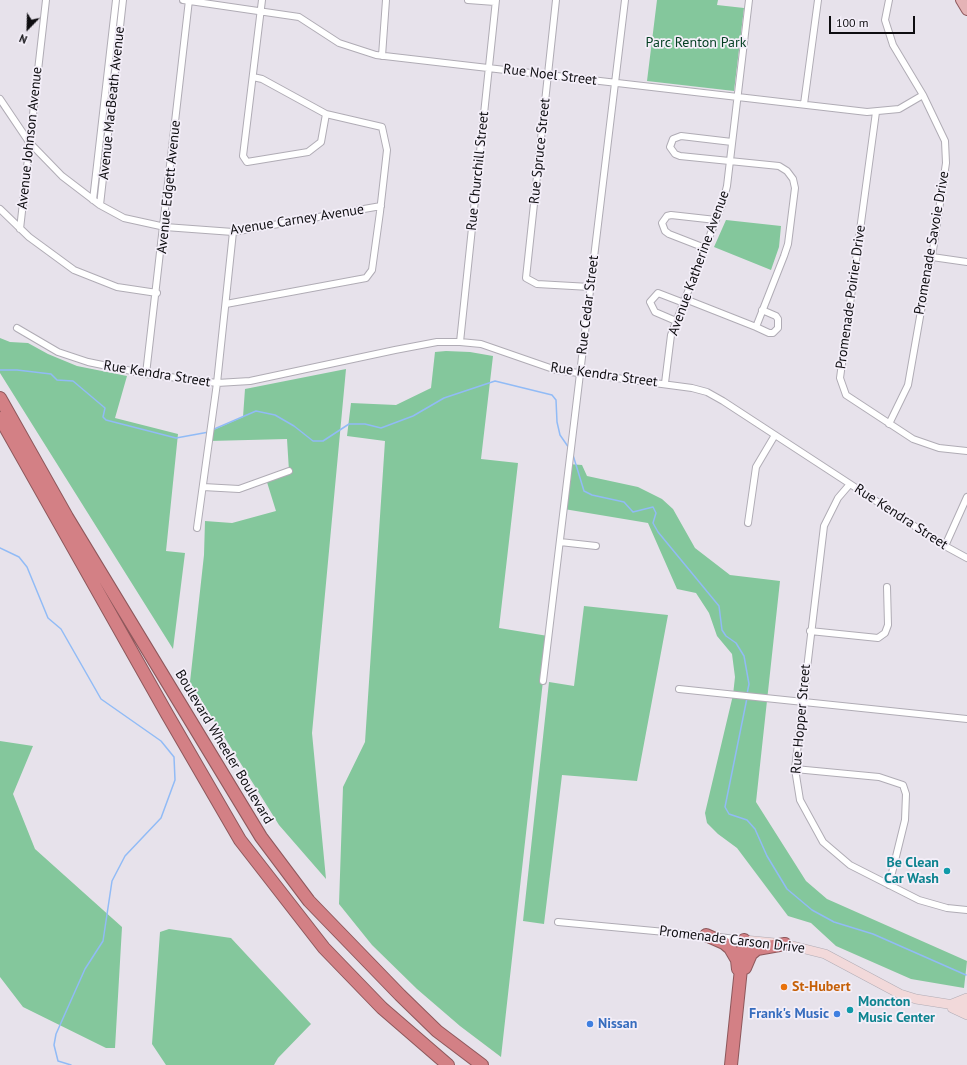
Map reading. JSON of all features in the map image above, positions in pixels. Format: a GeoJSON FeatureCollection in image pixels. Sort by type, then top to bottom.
{"type":"FeatureCollection","features":[{"type":"Feature","properties":{"kind":"highway","name":"Boulevard Wheeler Boulevard"},"geometry":{"type":"LineString","coordinates":[[0,398],[67,517],[261,837],[309,901],[400,996],[437,1031],[480,1063]]}},
{"type":"Feature","properties":{"kind":"highway"},"geometry":{"type":"LineString","coordinates":[[0,418],[240,840],[324,948],[382,1008],[448,1065]]}},
{"type":"Feature","properties":{"kind":"highway"},"geometry":{"type":"LineString","coordinates":[[706,935],[724,942],[730,948],[737,960],[740,982]]}},
{"type":"Feature","properties":{"kind":"highway"},"geometry":{"type":"LineString","coordinates":[[731,1065],[744,940]]}},
{"type":"Feature","properties":{"kind":"highway"},"geometry":{"type":"LineString","coordinates":[[740,982],[751,954],[757,949],[765,946],[785,944]]}},
{"type":"Feature","properties":{"kind":"main road"},"geometry":{"type":"LineString","coordinates":[[961,0],[967,10]]}},
{"type":"Feature","properties":{"kind":"street","name":"Avenue Johnson Avenue"},"geometry":{"type":"LineString","coordinates":[[20,229],[46,0]]}},
{"type":"Feature","properties":{"kind":"street","name":"Avenue MacBeath Avenue"},"geometry":{"type":"LineString","coordinates":[[93,200],[116,0]]}},
{"type":"Feature","properties":{"kind":"street","name":"Avenue MacBeath Avenue"},"geometry":{"type":"LineString","coordinates":[[100,205],[123,0]]}},
{"type":"Feature","properties":{"kind":"street","name":"Rue Noel Street"},"geometry":{"type":"LineString","coordinates":[[187,0],[261,10],[299,17],[339,43],[382,56],[876,112],[899,109],[923,95]]}},
{"type":"Feature","properties":{"kind":"street","name":"Avenue Edgett Avenue"},"geometry":{"type":"LineString","coordinates":[[146,374],[165,227],[187,0]]}},
{"type":"Feature","properties":{"kind":"street"},"geometry":{"type":"LineString","coordinates":[[262,0],[242,156],[247,162],[308,152],[321,142],[326,114]]}},
{"type":"Feature","properties":{"kind":"street"},"geometry":{"type":"LineString","coordinates":[[382,56],[386,0]]}},
{"type":"Feature","properties":{"kind":"street"},"geometry":{"type":"LineString","coordinates":[[468,0],[496,1]]}},
{"type":"Feature","properties":{"kind":"street","name":"Rue Spruce Street"},"geometry":{"type":"LineString","coordinates":[[556,0],[526,278],[537,284],[590,287]]}},
{"type":"Feature","properties":{"kind":"street","name":"Rue Cedar Street"},"geometry":{"type":"LineString","coordinates":[[543,681],[625,0]]}},
{"type":"Feature","properties":{"kind":"street","name":"Avenue Katherine Avenue"},"geometry":{"type":"LineString","coordinates":[[665,384],[671,335],[726,192],[749,0]]}},
{"type":"Feature","properties":{"kind":"street"},"geometry":{"type":"LineString","coordinates":[[804,104],[818,0]]}},
{"type":"Feature","properties":{"kind":"street","name":"Promenade Savoie Drive"},"geometry":{"type":"LineString","coordinates":[[888,0],[885,20],[894,45],[923,95],[945,141],[946,163],[932,257],[928,271],[908,385],[889,424]]}},
{"type":"Feature","properties":{"kind":"street","name":"Rue Churchill Street"},"geometry":{"type":"LineString","coordinates":[[460,342],[496,1]]}},
{"type":"Feature","properties":{"kind":"street"},"geometry":{"type":"LineString","coordinates":[[226,304],[366,278],[372,270],[381,206],[387,150],[382,127],[326,114],[262,79],[253,77]]}},
{"type":"Feature","properties":{"kind":"street","name":"Avenue Carney Avenue"},"geometry":{"type":"LineString","coordinates":[[0,99],[29,142],[62,176],[100,205],[124,218],[165,227],[233,232],[381,206]]}},
{"type":"Feature","properties":{"kind":"street","name":"Promenade Poirier Drive"},"geometry":{"type":"LineString","coordinates":[[876,112],[840,378],[846,395],[913,439],[939,448],[967,451]]}},
{"type":"Feature","properties":{"kind":"street"},"geometry":{"type":"LineString","coordinates":[[732,142],[681,136],[673,139],[670,147],[675,154],[680,156],[779,166],[787,171],[793,179],[795,188],[788,244],[756,327]]}},
{"type":"Feature","properties":{"kind":"street"},"geometry":{"type":"LineString","coordinates":[[0,209],[20,229],[74,270],[117,288],[157,293]]}},
{"type":"Feature","properties":{"kind":"street"},"geometry":{"type":"LineString","coordinates":[[705,248],[669,234],[665,231],[662,223],[667,216],[671,215],[716,220]]}},
{"type":"Feature","properties":{"kind":"street"},"geometry":{"type":"LineString","coordinates":[[197,528],[217,383],[233,232]]}},
{"type":"Feature","properties":{"kind":"street"},"geometry":{"type":"LineString","coordinates":[[932,257],[967,262]]}},
{"type":"Feature","properties":{"kind":"street"},"geometry":{"type":"LineString","coordinates":[[676,320],[652,310],[650,302],[652,298],[658,293],[684,301],[769,333],[773,333],[778,328],[778,319],[776,316],[762,310]]}},
{"type":"Feature","properties":{"kind":"street","name":"Rue Kendra Street"},"geometry":{"type":"LineString","coordinates":[[17,328],[58,352],[88,362],[146,374],[217,383],[250,381],[436,342],[460,342],[487,346],[556,370],[692,388],[707,392],[945,546],[967,558]]}},
{"type":"Feature","properties":{"kind":"street"},"geometry":{"type":"LineString","coordinates":[[748,523],[756,467],[775,435]]}},
{"type":"Feature","properties":{"kind":"street"},"geometry":{"type":"LineString","coordinates":[[203,487],[239,489],[289,471]]}},
{"type":"Feature","properties":{"kind":"street","name":"Rue Hopper Street"},"geometry":{"type":"LineString","coordinates":[[850,484],[838,498],[824,526],[810,631],[795,770],[800,800],[823,842],[850,865],[919,900],[947,908],[967,910]]}},
{"type":"Feature","properties":{"kind":"street"},"geometry":{"type":"LineString","coordinates":[[945,546],[967,497]]}},
{"type":"Feature","properties":{"kind":"street"},"geometry":{"type":"LineString","coordinates":[[560,542],[596,546]]}},
{"type":"Feature","properties":{"kind":"street"},"geometry":{"type":"LineString","coordinates":[[810,631],[878,638],[885,633],[888,625],[886,587]]}},
{"type":"Feature","properties":{"kind":"street"},"geometry":{"type":"LineString","coordinates":[[679,689],[967,719]]}},
{"type":"Feature","properties":{"kind":"street"},"geometry":{"type":"LineString","coordinates":[[795,770],[879,777],[903,785],[906,794],[905,820],[889,885]]}},
{"type":"Feature","properties":{"kind":"street","name":"Promenade Carson Drive"},"geometry":{"type":"LineString","coordinates":[[558,922],[706,935],[785,944],[825,954],[900,994],[916,999],[967,1007]]}},
{"type":"Feature","properties":{"kind":"street"},"geometry":{"type":"LineString","coordinates":[[950,1005],[967,998]]}},
{"type":"Feature","properties":{"kind":"street"},"geometry":{"type":"LineString","coordinates":[[940,1003],[967,1015]]}},
{"type":"Feature","properties":{"kind":"green space","name":"Parc Renton Park"},"geometry":{"type":"Polygon","coordinates":[[[657,0],[718,0],[717,5],[744,8],[734,91],[647,81],[657,0]]]}},
{"type":"Feature","properties":{"kind":"green space"},"geometry":{"type":"Polygon","coordinates":[[[726,220],[781,226],[779,247],[771,270],[714,247],[726,220]]]}},
{"type":"Feature","properties":{"kind":"green space"},"geometry":{"type":"Polygon","coordinates":[[[0,338],[10,342],[28,343],[48,354],[77,366],[127,376],[115,418],[178,434],[166,551],[185,553],[173,649],[0,373],[0,338]]]}},
{"type":"Feature","properties":{"kind":"green space"},"geometry":{"type":"Polygon","coordinates":[[[435,352],[470,352],[493,356],[481,459],[518,463],[499,628],[548,636],[501,1057],[460,1026],[417,989],[372,945],[339,904],[343,787],[365,742],[385,441],[347,436],[351,403],[396,405],[431,388],[435,352]]]}},
{"type":"Feature","properties":{"kind":"green space"},"geometry":{"type":"Polygon","coordinates":[[[346,369],[312,733],[326,879],[279,825],[190,682],[204,555],[205,521],[232,523],[276,511],[266,479],[289,471],[287,439],[209,441],[211,431],[243,417],[245,389],[346,369]]]}},
{"type":"Feature","properties":{"kind":"green space"},"geometry":{"type":"Polygon","coordinates":[[[569,464],[582,465],[587,476],[638,487],[662,499],[673,509],[695,548],[730,575],[780,581],[756,802],[806,881],[827,899],[967,961],[964,988],[911,979],[836,946],[811,923],[788,916],[737,848],[718,834],[707,823],[705,813],[733,695],[735,677],[732,654],[717,636],[709,613],[696,593],[677,589],[648,523],[564,509],[569,464]]]}},
{"type":"Feature","properties":{"kind":"green space"},"geometry":{"type":"Polygon","coordinates":[[[584,606],[668,615],[637,781],[562,775],[544,924],[523,921],[549,682],[574,686],[584,606]]]}},
{"type":"Feature","properties":{"kind":"green space"},"geometry":{"type":"Polygon","coordinates":[[[0,741],[33,746],[13,794],[35,849],[122,927],[115,1048],[106,1048],[23,1007],[0,977],[0,741]]]}},
{"type":"Feature","properties":{"kind":"green space"},"geometry":{"type":"Polygon","coordinates":[[[169,929],[231,938],[311,1024],[278,1058],[274,1065],[166,1065],[152,1044],[160,932],[169,929]]]}},
{"type":"Feature","properties":{"kind":"waterway"},"geometry":{"type":"LineString","coordinates":[[0,370],[17,370],[51,374],[57,380],[73,381],[105,408],[103,417],[106,420],[176,438],[209,432]]}},
{"type":"Feature","properties":{"kind":"waterway"},"geometry":{"type":"LineString","coordinates":[[212,430],[256,411],[275,415],[294,426],[313,441],[323,441],[349,424],[365,424],[381,428],[413,416],[444,398],[495,381],[552,395],[556,400],[557,422],[560,435],[569,448]]}},
{"type":"Feature","properties":{"kind":"waterway"},"geometry":{"type":"LineString","coordinates":[[573,455],[584,491],[592,495],[624,502],[633,512],[653,507],[656,513],[653,523],[658,532],[719,606],[722,630],[726,636],[736,643],[744,656],[749,684],[747,694]]}},
{"type":"Feature","properties":{"kind":"waterway"},"geometry":{"type":"LineString","coordinates":[[0,548],[19,557],[27,567],[48,618],[61,629],[101,699],[161,741],[174,757],[175,780],[161,818],[125,856],[112,881],[103,941],[85,969],[56,1034],[54,1045],[58,1061],[71,1065]]}},
{"type":"Feature","properties":{"kind":"waterway"},"geometry":{"type":"LineString","coordinates":[[747,698],[725,807],[729,814],[747,820],[755,829],[767,856],[787,889],[812,910],[834,922],[873,934],[966,975]]}},
{"type":"Feature","properties":{"kind":"place","name":"Be Clean Car Wash"},"geometry":{"type":"Point","coordinates":[947,871]}},
{"type":"Feature","properties":{"kind":"place","name":"St-Hubert"},"geometry":{"type":"Point","coordinates":[784,987]}},
{"type":"Feature","properties":{"kind":"place","name":"Moncton Music Center"},"geometry":{"type":"Point","coordinates":[850,1010]}},
{"type":"Feature","properties":{"kind":"place","name":"Frank's Music"},"geometry":{"type":"Point","coordinates":[837,1014]}},
{"type":"Feature","properties":{"kind":"place","name":"Nissan"},"geometry":{"type":"Point","coordinates":[590,1024]}}]}
